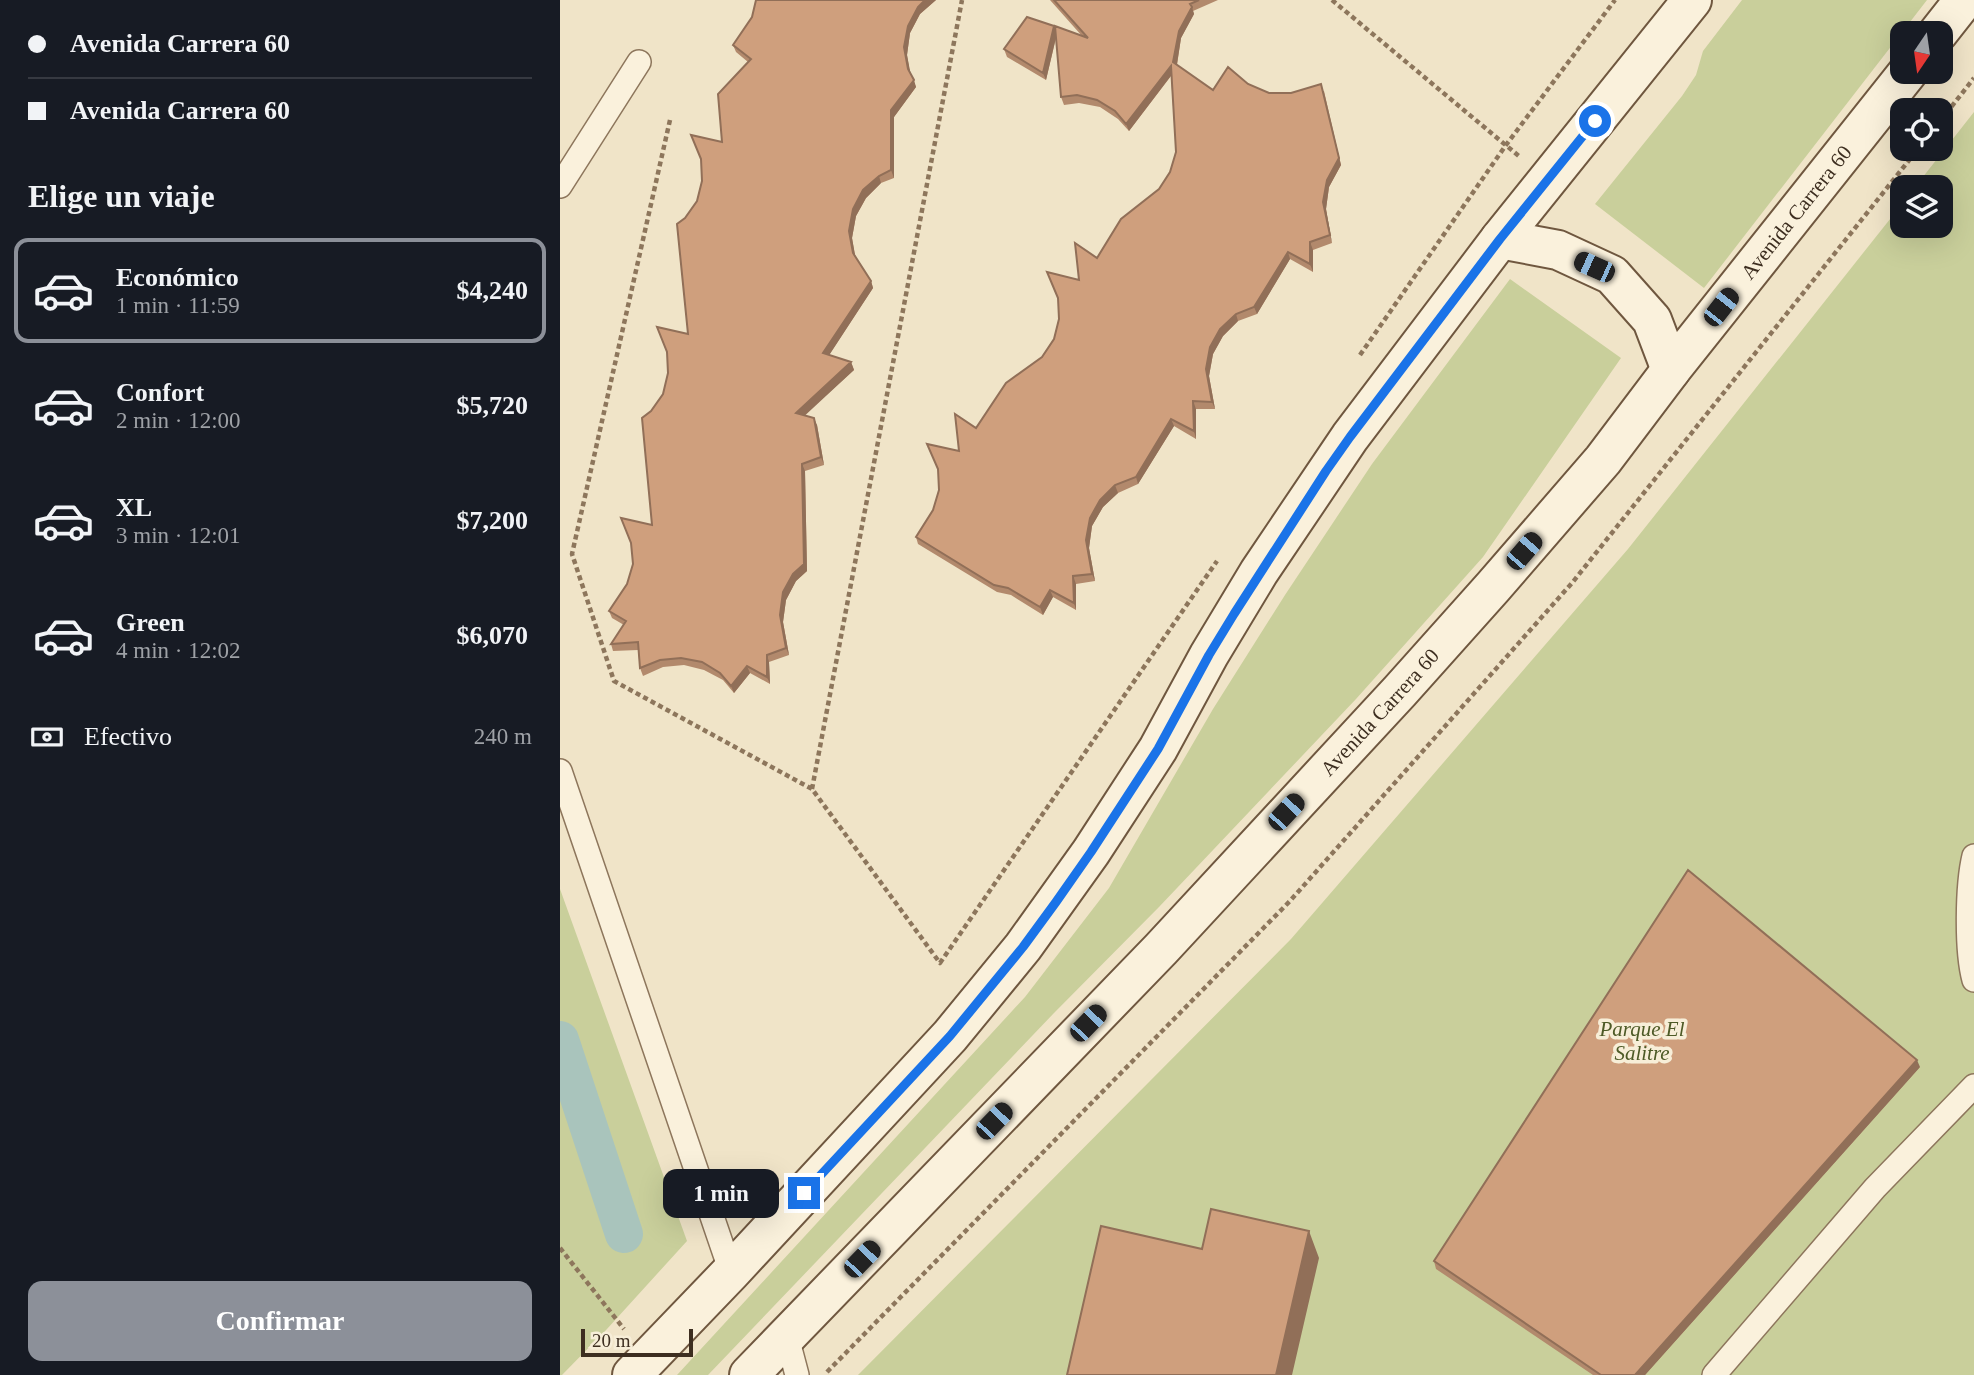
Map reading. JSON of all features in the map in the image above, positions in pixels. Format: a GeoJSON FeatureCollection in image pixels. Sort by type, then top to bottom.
{"type":"FeatureCollection","features":[{"type":"Feature","properties":{"kind":"main road"},"geometry":{"type":"LineString","coordinates":[[632,1375],[950,1036],[1029,938],[1091,852],[1158,749],[1209,655],[1259,572],[1350,437],[1500,239],[1692,0]]}},
{"type":"Feature","properties":{"kind":"main road"},"geometry":{"type":"LineString","coordinates":[[1947,21],[1964,0]]}},
{"type":"Feature","properties":{"kind":"main road","name":"Avenida Carrera 60"},"geometry":{"type":"LineString","coordinates":[[749,1375],[1161,949],[1400,691],[1603,460],[1671,370],[1898,84]]}},
{"type":"Feature","properties":{"kind":"main road"},"geometry":{"type":"LineString","coordinates":[[1500,239],[1558,250],[1612,275],[1652,320],[1671,370]]}},
{"type":"Feature","properties":{"kind":"lane"},"geometry":{"type":"LineString","coordinates":[[560,186],[639,62]]}},
{"type":"Feature","properties":{"kind":"lane"},"geometry":{"type":"LineString","coordinates":[[560,771],[731,1272]]}},
{"type":"Feature","properties":{"kind":"lane"},"geometry":{"type":"LineString","coordinates":[[1974,856],[1969,924],[1974,980]]}},
{"type":"Feature","properties":{"kind":"lane"},"geometry":{"type":"LineString","coordinates":[[1714,1375],[1875,1188],[1974,1086]]}},
{"type":"Feature","properties":{"kind":"lane"},"geometry":{"type":"LineString","coordinates":[[787,1337],[797,1375]]}},
{"type":"Feature","properties":{"kind":"path"},"geometry":{"type":"LineString","coordinates":[[812,789],[962,0]]}},
{"type":"Feature","properties":{"kind":"path"},"geometry":{"type":"LineString","coordinates":[[1332,0],[1547,179]]}},
{"type":"Feature","properties":{"kind":"path"},"geometry":{"type":"LineString","coordinates":[[1953,105],[1974,78]]}},
{"type":"Feature","properties":{"kind":"path"},"geometry":{"type":"LineString","coordinates":[[670,120],[572,554],[614,681],[812,789],[940,963]]}},
{"type":"Feature","properties":{"kind":"path"},"geometry":{"type":"LineString","coordinates":[[824,1375],[1290,901],[1572,583],[1907,161]]}},
{"type":"Feature","properties":{"kind":"path"},"geometry":{"type":"LineString","coordinates":[[560,1248],[626,1333]]}},
{"type":"Feature","properties":{"kind":"green space"},"geometry":{"type":"Polygon","coordinates":[[[1742,0],[1927,0],[1911,21],[1890,21],[1890,48],[1704,288],[1595,204],[1682,96],[1696,75],[1703,51],[1742,0]]]}},
{"type":"Feature","properties":{"kind":"green space","name":"Parque El Salitre"},"geometry":{"type":"Polygon","coordinates":[[[1974,112],[1974,1375],[858,1375],[1291,939],[1628,549],[1890,219],[1890,238],[1953,238],[1953,175],[1924,175],[1935,161],[1953,161],[1953,139],[1974,112]]]}},
{"type":"Feature","properties":{"kind":"green space"},"geometry":{"type":"Polygon","coordinates":[[[1510,279],[1621,358],[1483,557],[1356,699],[1159,907],[708,1375],[677,1375],[1025,997],[1109,888],[1213,709],[1285,595],[1372,464],[1510,279]]]}},
{"type":"Feature","properties":{"kind":"green space"},"geometry":{"type":"Polygon","coordinates":[[[560,889],[687,1241],[562,1375],[560,1375],[560,889]]]}},
{"type":"Feature","properties":{"kind":"building"},"geometry":{"type":"Polygon","coordinates":[[[756,0],[925,0],[908,26],[904,47],[908,69],[914,80],[891,110],[891,170],[863,190],[853,209],[849,231],[853,253],[871,281],[823,353],[851,362],[796,413],[814,418],[821,457],[802,464],[804,564],[793,574],[783,592],[780,615],[786,648],[767,655],[767,677],[747,666],[731,686],[720,673],[702,662],[681,658],[660,660],[640,668],[638,642],[611,644],[626,621],[609,611],[627,584],[633,564],[631,543],[621,518],[652,525],[642,418],[651,411],[663,394],[668,373],[667,352],[657,327],[688,334],[677,224],[697,201],[702,181],[701,159],[691,135],[722,142],[718,94],[751,59],[733,45],[752,17],[756,0]]]}},
{"type":"Feature","properties":{"kind":"building"},"geometry":{"type":"Polygon","coordinates":[[[1054,0],[1199,0],[1190,4],[1192,7],[1179,31],[1173,62],[1213,90],[1228,67],[1248,84],[1269,93],[1291,93],[1321,84],[1339,158],[1327,180],[1323,202],[1330,235],[1310,242],[1310,264],[1288,252],[1254,307],[1236,314],[1220,329],[1210,347],[1206,369],[1212,402],[1193,401],[1194,431],[1171,419],[1136,477],[1115,485],[1100,500],[1090,518],[1086,540],[1092,574],[1073,576],[1074,603],[1050,590],[1040,607],[1008,588],[994,585],[916,537],[933,510],[939,490],[938,469],[927,444],[959,451],[955,414],[976,428],[1006,383],[1042,357],[1054,339],[1059,319],[1058,298],[1047,272],[1079,280],[1075,243],[1097,258],[1121,219],[1159,189],[1170,172],[1176,152],[1171,66],[1126,124],[1115,111],[1097,100],[1077,95],[1061,97],[1055,26],[1088,38],[1054,0]]]}},
{"type":"Feature","properties":{"kind":"building"},"geometry":{"type":"Polygon","coordinates":[[[1027,17],[1054,26],[1043,73],[1004,49],[1027,17]]]}},
{"type":"Feature","properties":{"kind":"building"},"geometry":{"type":"Polygon","coordinates":[[[1688,870],[1917,1060],[1635,1375],[1601,1375],[1434,1261],[1688,870]]]}},
{"type":"Feature","properties":{"kind":"building"},"geometry":{"type":"Polygon","coordinates":[[[1211,1209],[1309,1231],[1276,1375],[1067,1375],[1101,1226],[1202,1249],[1211,1209]]]}},
{"type":"Feature","properties":{"kind":"waterway"},"geometry":{"type":"LineString","coordinates":[[560,1040],[624,1234]]}},
{"type":"Feature","properties":{"kind":"route"},"geometry":{"type":"LineString","coordinates":[[804,1193],[950,1036],[1023,947],[1091,852],[1158,749],[1209,655],[1259,572],[1326,471],[1500,239],[1595,121]]}}]}
